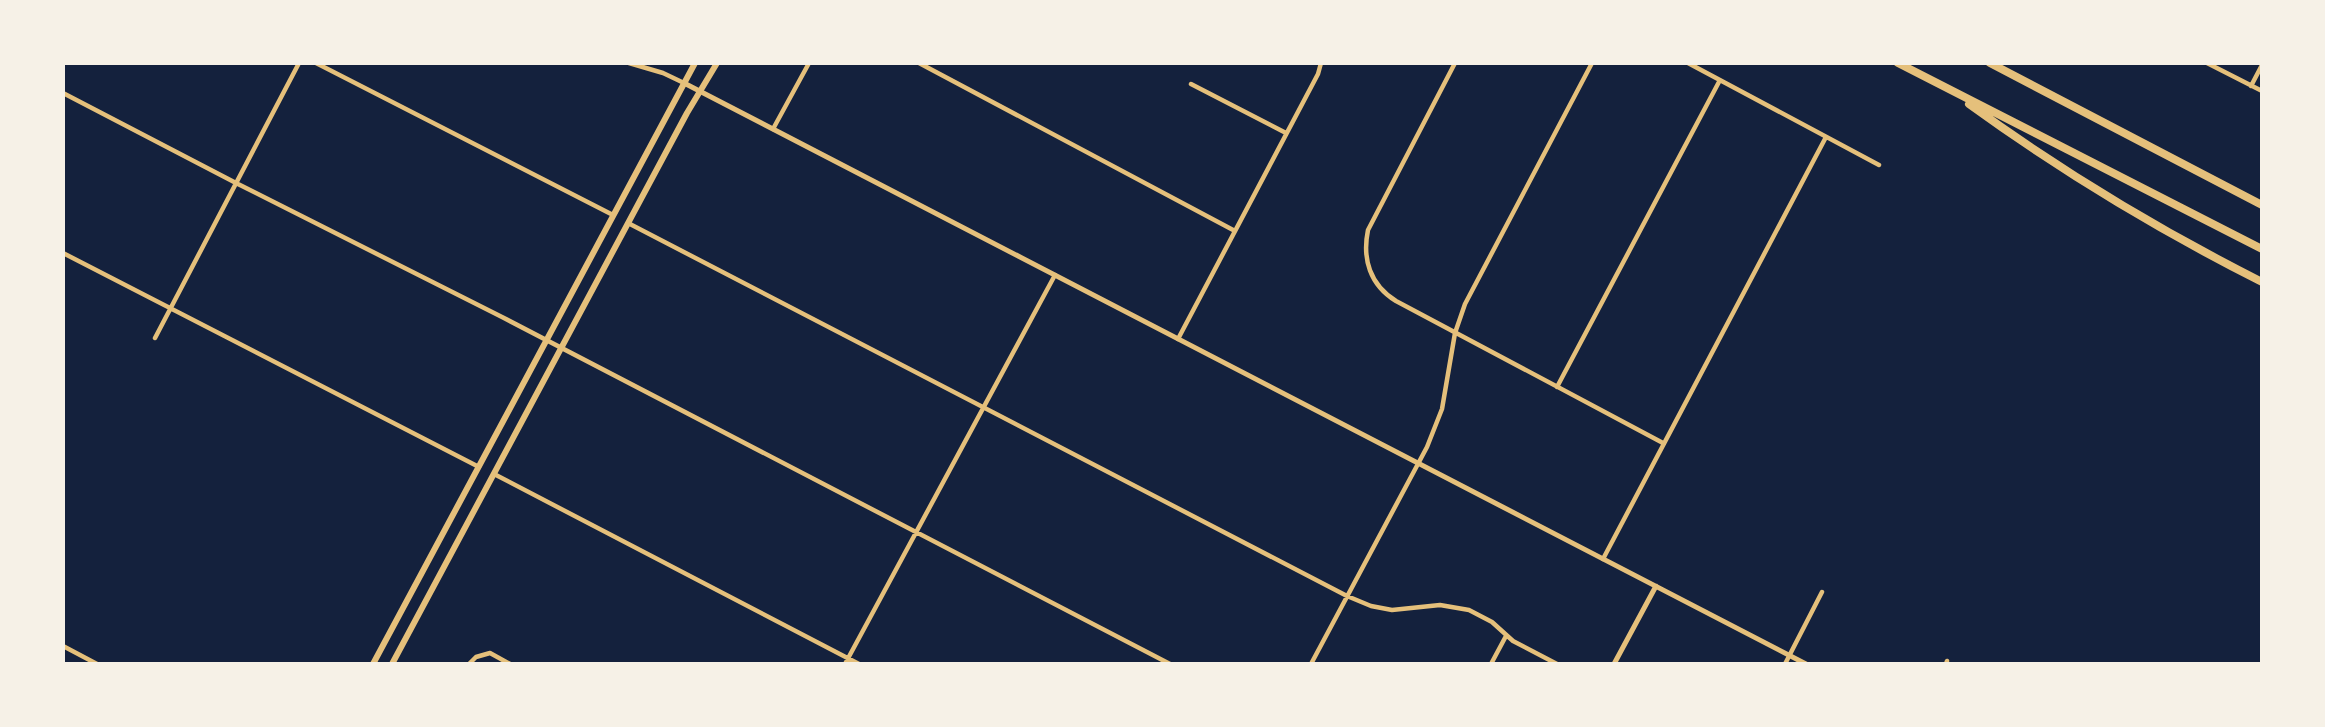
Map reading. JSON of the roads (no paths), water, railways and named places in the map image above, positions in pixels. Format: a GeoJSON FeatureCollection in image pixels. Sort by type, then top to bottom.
{"type":"FeatureCollection","features":[{"type":"Feature","properties":{"kind":"highway"},"geometry":{"type":"LineString","coordinates":[[1898,63],[2262,249]]}},
{"type":"Feature","properties":{"kind":"highway"},"geometry":{"type":"LineString","coordinates":[[1990,63],[2262,205]]}},
{"type":"Feature","properties":{"kind":"highway"},"geometry":{"type":"LineString","coordinates":[[1952,92],[2033,150],[2128,211],[2262,282]]}},
{"type":"Feature","properties":{"kind":"main road"},"geometry":{"type":"LineString","coordinates":[[373,664],[695,63]]}},
{"type":"Feature","properties":{"kind":"main road"},"geometry":{"type":"LineString","coordinates":[[392,664],[687,113],[718,63]]}},
{"type":"Feature","properties":{"kind":"street"},"geometry":{"type":"LineString","coordinates":[[155,338],[299,63]]}},
{"type":"Feature","properties":{"kind":"street"},"geometry":{"type":"LineString","coordinates":[[316,63],[613,215]]}},
{"type":"Feature","properties":{"kind":"street"},"geometry":{"type":"LineString","coordinates":[[629,63],[663,73],[702,91],[1806,664]]}},
{"type":"Feature","properties":{"kind":"street"},"geometry":{"type":"LineString","coordinates":[[773,129],[808,63]]}},
{"type":"Feature","properties":{"kind":"street"},"geometry":{"type":"LineString","coordinates":[[919,63],[931,66],[1235,231]]}},
{"type":"Feature","properties":{"kind":"street"},"geometry":{"type":"LineString","coordinates":[[1178,339],[1318,74],[1321,63]]}},
{"type":"Feature","properties":{"kind":"street"},"geometry":{"type":"LineString","coordinates":[[1455,63],[1371,222],[1366,237],[1365,255],[1372,277],[1382,290],[1396,301],[1663,443]]}},
{"type":"Feature","properties":{"kind":"street"},"geometry":{"type":"LineString","coordinates":[[1311,664],[1418,463],[1442,409],[1455,333],[1472,288],[1592,63]]}},
{"type":"Feature","properties":{"kind":"street"},"geometry":{"type":"LineString","coordinates":[[1688,63],[1879,165]]}},
{"type":"Feature","properties":{"kind":"street"},"geometry":{"type":"LineString","coordinates":[[2207,63],[2262,91]]}},
{"type":"Feature","properties":{"kind":"street"},"geometry":{"type":"LineString","coordinates":[[2251,86],[2262,65]]}},
{"type":"Feature","properties":{"kind":"street"},"geometry":{"type":"LineString","coordinates":[[1557,387],[1720,80]]}},
{"type":"Feature","properties":{"kind":"street"},"geometry":{"type":"LineString","coordinates":[[1191,84],[1286,134]]}},
{"type":"Feature","properties":{"kind":"street"},"geometry":{"type":"LineString","coordinates":[[63,93],[1170,664]]}},
{"type":"Feature","properties":{"kind":"street"},"geometry":{"type":"LineString","coordinates":[[1603,558],[1826,137]]}},
{"type":"Feature","properties":{"kind":"street"},"geometry":{"type":"LineString","coordinates":[[628,223],[1347,596],[1371,606],[1392,610],[1440,606],[1461,608],[1485,617],[1506,636],[1558,664]]}},
{"type":"Feature","properties":{"kind":"street"},"geometry":{"type":"LineString","coordinates":[[63,253],[479,467]]}},
{"type":"Feature","properties":{"kind":"street"},"geometry":{"type":"LineString","coordinates":[[845,664],[1055,275]]}},
{"type":"Feature","properties":{"kind":"street"},"geometry":{"type":"LineString","coordinates":[[494,474],[859,664]]}},
{"type":"Feature","properties":{"kind":"street"},"geometry":{"type":"LineString","coordinates":[[1614,664],[1656,586]]}},
{"type":"Feature","properties":{"kind":"street"},"geometry":{"type":"LineString","coordinates":[[1785,664],[1822,592]]}},
{"type":"Feature","properties":{"kind":"street"},"geometry":{"type":"LineString","coordinates":[[1490,664],[1506,636]]}},
{"type":"Feature","properties":{"kind":"street"},"geometry":{"type":"LineString","coordinates":[[63,646],[97,664]]}},
{"type":"Feature","properties":{"kind":"street"},"geometry":{"type":"LineString","coordinates":[[469,664],[476,657],[490,653],[510,664]]}}]}
